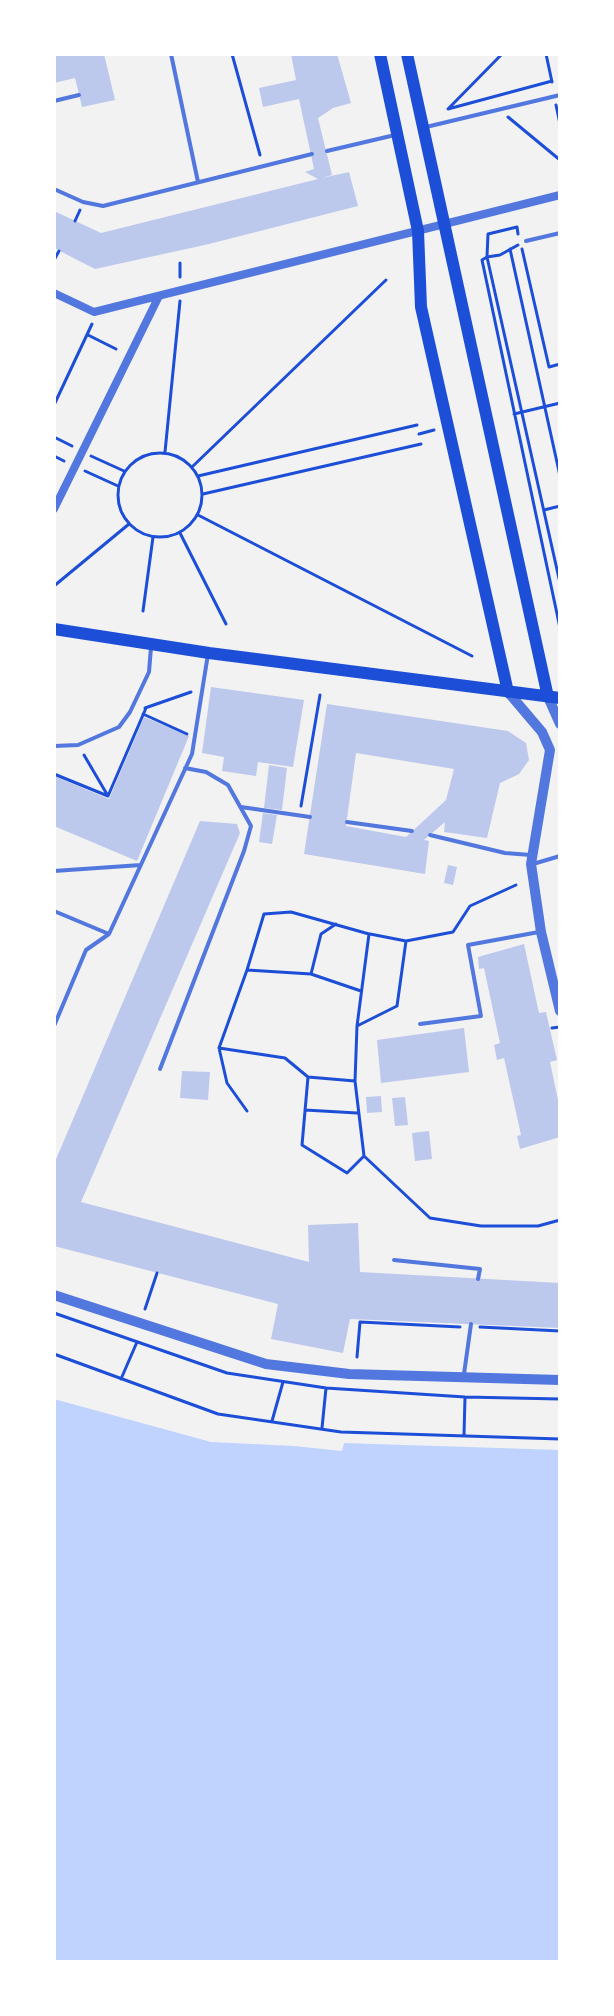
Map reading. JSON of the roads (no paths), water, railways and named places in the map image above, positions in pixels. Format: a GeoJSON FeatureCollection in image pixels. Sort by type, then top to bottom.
{"type":"FeatureCollection","features":[{"type":"Feature","properties":{"kind":"main road"},"geometry":{"type":"LineString","coordinates":[[380,54],[418,231],[421,307],[508,692]]}},
{"type":"Feature","properties":{"kind":"main road"},"geometry":{"type":"LineString","coordinates":[[54,629],[209,653],[554,697],[407,54]]}},
{"type":"Feature","properties":{"kind":"street"},"geometry":{"type":"LineString","coordinates":[[54,293],[94,312],[560,195]]}},
{"type":"Feature","properties":{"kind":"street"},"geometry":{"type":"LineString","coordinates":[[54,509],[159,296]]}},
{"type":"Feature","properties":{"kind":"street"},"geometry":{"type":"LineString","coordinates":[[508,692],[542,732],[550,750],[532,860],[541,932],[560,1011]]}},
{"type":"Feature","properties":{"kind":"street"},"geometry":{"type":"LineString","coordinates":[[554,697],[560,724]]}},
{"type":"Feature","properties":{"kind":"street"},"geometry":{"type":"LineString","coordinates":[[54,1295],[266,1364],[349,1374],[560,1380]]}},
{"type":"Feature","properties":{"kind":"lane"},"geometry":{"type":"LineString","coordinates":[[171,54],[198,182]]}},
{"type":"Feature","properties":{"kind":"lane"},"geometry":{"type":"LineString","coordinates":[[54,101],[79,95]]}},
{"type":"Feature","properties":{"kind":"lane"},"geometry":{"type":"LineString","coordinates":[[423,128],[560,95]]}},
{"type":"Feature","properties":{"kind":"lane"},"geometry":{"type":"LineString","coordinates":[[327,151],[397,135]]}},
{"type":"Feature","properties":{"kind":"lane"},"geometry":{"type":"LineString","coordinates":[[54,189],[83,202],[103,206],[312,154]]}},
{"type":"Feature","properties":{"kind":"lane"},"geometry":{"type":"LineString","coordinates":[[523,242],[560,233]]}},
{"type":"Feature","properties":{"kind":"lane"},"geometry":{"type":"LineString","coordinates":[[54,746],[78,745],[119,727],[130,712],[149,672],[151,644]]}},
{"type":"Feature","properties":{"kind":"lane"},"geometry":{"type":"LineString","coordinates":[[54,1026],[86,950],[109,934],[192,754],[209,653]]}},
{"type":"Feature","properties":{"kind":"lane"},"geometry":{"type":"LineString","coordinates":[[160,1069],[251,826],[228,785],[206,772],[185,768]]}},
{"type":"Feature","properties":{"kind":"lane"},"geometry":{"type":"LineString","coordinates":[[241,807],[310,817]]}},
{"type":"Feature","properties":{"kind":"lane"},"geometry":{"type":"LineString","coordinates":[[347,822],[412,831]]}},
{"type":"Feature","properties":{"kind":"lane"},"geometry":{"type":"LineString","coordinates":[[430,835],[532,860],[560,856]]}},
{"type":"Feature","properties":{"kind":"lane"},"geometry":{"type":"LineString","coordinates":[[54,871],[141,865]]}},
{"type":"Feature","properties":{"kind":"lane"},"geometry":{"type":"LineString","coordinates":[[54,911],[109,934]]}},
{"type":"Feature","properties":{"kind":"lane"},"geometry":{"type":"LineString","coordinates":[[420,1024],[481,1016],[468,945],[541,932]]}},
{"type":"Feature","properties":{"kind":"lane"},"geometry":{"type":"LineString","coordinates":[[394,1260],[480,1269],[478,1279]]}},
{"type":"Feature","properties":{"kind":"lane"},"geometry":{"type":"LineString","coordinates":[[464,1377],[471,1325]]}},
{"type":"Feature","properties":{"kind":"water"},"geometry":{"type":"Polygon","coordinates":[[[54,1399],[211,1442],[342,1451],[344,1443],[560,1450],[560,1962],[54,1962],[54,1399]]]}}]}
